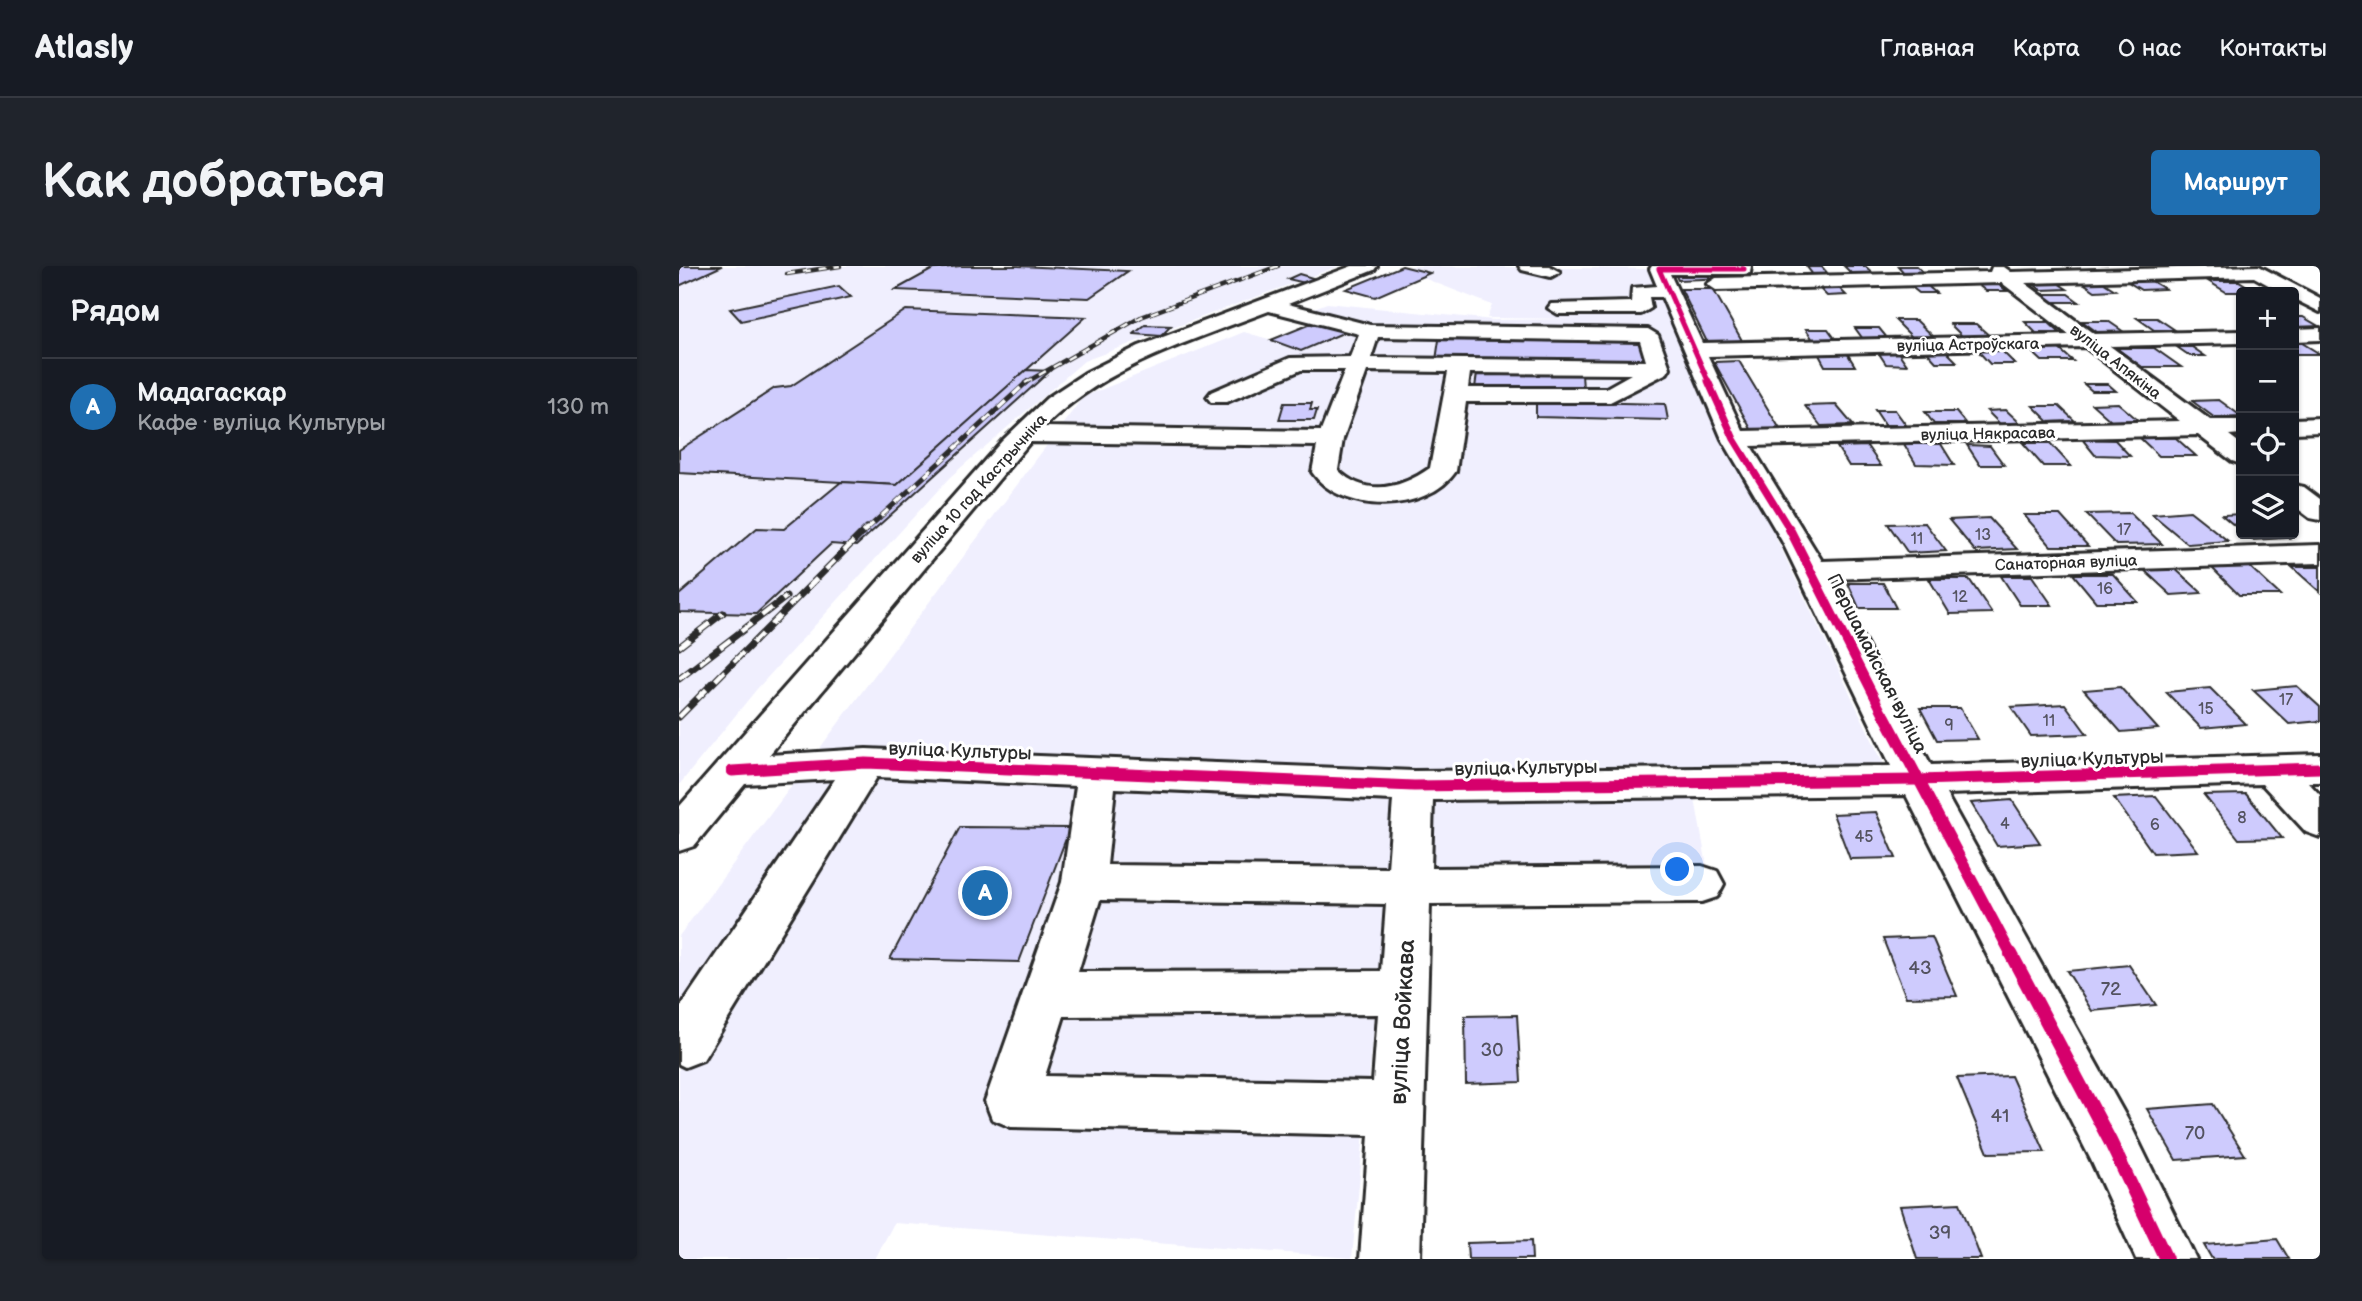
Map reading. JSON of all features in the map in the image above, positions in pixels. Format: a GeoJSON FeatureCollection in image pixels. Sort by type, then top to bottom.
{"type":"FeatureCollection","features":[{"type":"Feature","properties":{"kind":"street","name":"вуліца 10 год Кастрычніка"},"geometry":{"type":"LineString","coordinates":[[679,835],[1023,434],[1055,404],[1093,377],[1147,351],[1368,266]]}},
{"type":"Feature","properties":{"kind":"street"},"geometry":{"type":"LineString","coordinates":[[1528,266],[1551,272]]}},
{"type":"Feature","properties":{"kind":"street"},"geometry":{"type":"LineString","coordinates":[[1540,308],[1641,308],[1657,290],[1659,270],[1744,268]]}},
{"type":"Feature","properties":{"kind":"street"},"geometry":{"type":"LineString","coordinates":[[1611,287],[1601,293],[1999,271],[2252,269],[2320,306]]}},
{"type":"Feature","properties":{"kind":"street","name":"вуліца Апякіна"},"geometry":{"type":"LineString","coordinates":[[1999,271],[2236,452]]}},
{"type":"Feature","properties":{"kind":"street","name":"Першамайская вуліца"},"geometry":{"type":"LineString","coordinates":[[1657,290],[1694,350],[1734,439],[1797,541],[1918,780],[2110,1141],[2166,1259]]}},
{"type":"Feature","properties":{"kind":"street"},"geometry":{"type":"LineString","coordinates":[[1270,305],[1370,331],[1648,335],[1659,368]]}},
{"type":"Feature","properties":{"kind":"street"},"geometry":{"type":"LineString","coordinates":[[1370,331],[1331,439],[1325,472],[1335,485],[1360,493],[1394,496],[1425,486],[1443,471],[1453,395],[1460,366]]}},
{"type":"Feature","properties":{"kind":"street"},"geometry":{"type":"LineString","coordinates":[[2299,335],[2320,334]]}},
{"type":"Feature","properties":{"kind":"street","name":"вуліца Астроўскага"},"geometry":{"type":"LineString","coordinates":[[1694,350],[2236,337]]}},
{"type":"Feature","properties":{"kind":"street"},"geometry":{"type":"LineString","coordinates":[[1219,397],[1298,363],[1659,368]]}},
{"type":"Feature","properties":{"kind":"street"},"geometry":{"type":"LineString","coordinates":[[1453,395],[1610,395],[1659,368]]}},
{"type":"Feature","properties":{"kind":"street"},"geometry":{"type":"LineString","coordinates":[[2299,426],[2320,425]]}},
{"type":"Feature","properties":{"kind":"street","name":"вуліца Някрасава"},"geometry":{"type":"LineString","coordinates":[[1734,439],[2236,427]]}},
{"type":"Feature","properties":{"kind":"street"},"geometry":{"type":"LineString","coordinates":[[1023,434],[1331,439]]}},
{"type":"Feature","properties":{"kind":"street"},"geometry":{"type":"LineString","coordinates":[[2299,497],[2320,512]]}},
{"type":"Feature","properties":{"kind":"street","name":"Санаторная вуліца"},"geometry":{"type":"LineString","coordinates":[[1811,571],[2320,554]]}},
{"type":"Feature","properties":{"kind":"street"},"geometry":{"type":"LineString","coordinates":[[685,1044],[866,763]]}},
{"type":"Feature","properties":{"kind":"street","name":"вуліца Культуры"},"geometry":{"type":"LineString","coordinates":[[732,771],[866,763],[1414,786],[1918,780],[2320,768]]}},
{"type":"Feature","properties":{"kind":"street"},"geometry":{"type":"LineString","coordinates":[[2272,771],[2320,821]]}},
{"type":"Feature","properties":{"kind":"street"},"geometry":{"type":"LineString","coordinates":[[1097,773],[1084,881],[1011,1101],[1397,1109]]}},
{"type":"Feature","properties":{"kind":"street","name":"вуліца Войкава"},"geometry":{"type":"LineString","coordinates":[[1390,1259],[1414,786]]}},
{"type":"Feature","properties":{"kind":"street"},"geometry":{"type":"LineString","coordinates":[[1084,881],[1409,886],[1702,884]]}},
{"type":"Feature","properties":{"kind":"street"},"geometry":{"type":"LineString","coordinates":[[1046,994],[1404,992]]}},
{"type":"Feature","properties":{"kind":"shaded area"},"geometry":{"type":"Polygon","coordinates":[[[679,266],[1339,266],[1084,361],[950,477],[756,690],[679,785],[679,266]]]}},
{"type":"Feature","properties":{"kind":"shaded area"},"geometry":{"type":"Polygon","coordinates":[[[1408,267],[1648,269],[1885,767],[1691,776],[1708,872],[1389,870],[1352,1258],[894,1223],[875,1259],[679,1259],[679,936],[1083,397],[1244,332],[1272,340],[1328,317],[1309,310],[1327,303],[1493,320],[1582,319],[1487,318],[1492,305],[1421,277],[1429,273],[1408,267]]]}},
{"type":"Feature","properties":{"kind":"building"},"geometry":{"type":"Polygon","coordinates":[[[679,266],[722,266],[679,286],[679,266]]]}},
{"type":"Feature","properties":{"kind":"building"},"geometry":{"type":"Polygon","coordinates":[[[960,266],[1128,271],[1089,298],[895,290],[933,269],[960,266]]]}},
{"type":"Feature","properties":{"kind":"building"},"geometry":{"type":"Polygon","coordinates":[[[1402,266],[1430,273],[1375,297],[1346,289],[1402,266]]]}},
{"type":"Feature","properties":{"kind":"building"},"geometry":{"type":"Polygon","coordinates":[[[1844,266],[1865,266],[1875,275],[1854,276],[1844,266]]]}},
{"type":"Feature","properties":{"kind":"building"},"geometry":{"type":"Polygon","coordinates":[[[1898,266],[1917,266],[1925,274],[1905,274],[1898,266]]]}},
{"type":"Feature","properties":{"kind":"building"},"geometry":{"type":"Polygon","coordinates":[[[1807,267],[1822,267],[1829,275],[1814,276],[1807,267]]]}},
{"type":"Feature","properties":{"kind":"building"},"geometry":{"type":"Polygon","coordinates":[[[1749,272],[1754,277],[1678,280],[1675,274],[1749,272]]]}},
{"type":"Feature","properties":{"kind":"building"},"geometry":{"type":"Polygon","coordinates":[[[1299,274],[1316,279],[1305,283],[1288,279],[1299,274]]]}},
{"type":"Feature","properties":{"kind":"building"},"geometry":{"type":"Polygon","coordinates":[[[2148,279],[2165,289],[2141,290],[2125,280],[2148,279]]]}},
{"type":"Feature","properties":{"kind":"building"},"geometry":{"type":"Polygon","coordinates":[[[2101,281],[2115,290],[2095,291],[2082,282],[2101,281]]]}},
{"type":"Feature","properties":{"kind":"building"},"geometry":{"type":"Polygon","coordinates":[[[2208,281],[2239,281],[2249,287],[2236,287],[2236,292],[2226,292],[2208,281]]]}},
{"type":"Feature","properties":{"kind":"building"},"geometry":{"type":"Polygon","coordinates":[[[1974,282],[1995,282],[2007,291],[1986,291],[1974,282]]]}},
{"type":"Feature","properties":{"kind":"building"},"geometry":{"type":"Polygon","coordinates":[[[2031,282],[2056,282],[2067,289],[2041,290],[2031,282]]]}},
{"type":"Feature","properties":{"kind":"building"},"geometry":{"type":"Polygon","coordinates":[[[1924,283],[1936,293],[1919,293],[1908,284],[1924,283]]]}},
{"type":"Feature","properties":{"kind":"building"},"geometry":{"type":"Polygon","coordinates":[[[1836,285],[1846,295],[1827,296],[1817,286],[1836,285]]]}},
{"type":"Feature","properties":{"kind":"building"},"geometry":{"type":"Polygon","coordinates":[[[839,286],[851,297],[741,321],[730,309],[839,286]]]}},
{"type":"Feature","properties":{"kind":"building"},"geometry":{"type":"Polygon","coordinates":[[[1681,289],[1713,289],[1744,344],[1708,344],[1681,289]]]}},
{"type":"Feature","properties":{"kind":"building"},"geometry":{"type":"Polygon","coordinates":[[[2042,294],[2068,294],[2079,302],[2053,302],[2042,294]]]}},
{"type":"Feature","properties":{"kind":"building"},"geometry":{"type":"Polygon","coordinates":[[[906,310],[1086,317],[897,485],[679,473],[679,450],[775,388],[791,386],[906,310]]]}},
{"type":"Feature","properties":{"kind":"building"},"geometry":{"type":"Polygon","coordinates":[[[1330,316],[1359,326],[1301,351],[1271,340],[1330,316]]]}},
{"type":"Feature","properties":{"kind":"building"},"geometry":{"type":"Polygon","coordinates":[[[2299,317],[2303,317],[2320,327],[2299,328],[2299,317]]]}},
{"type":"Feature","properties":{"kind":"building"},"geometry":{"type":"Polygon","coordinates":[[[2137,318],[2157,318],[2175,330],[2154,330],[2137,318]]]}},
{"type":"Feature","properties":{"kind":"building"},"geometry":{"type":"Polygon","coordinates":[[[1895,320],[1916,320],[1935,338],[1913,338],[1895,320]]]}},
{"type":"Feature","properties":{"kind":"building"},"geometry":{"type":"Polygon","coordinates":[[[2082,321],[2108,321],[2127,334],[2101,335],[2082,321]]]}},
{"type":"Feature","properties":{"kind":"building"},"geometry":{"type":"Polygon","coordinates":[[[2025,322],[2048,322],[2060,333],[2036,333],[2025,322]]]}},
{"type":"Feature","properties":{"kind":"building"},"geometry":{"type":"Polygon","coordinates":[[[1950,324],[1976,324],[1991,337],[1964,338],[1950,324]]]}},
{"type":"Feature","properties":{"kind":"building"},"geometry":{"type":"Polygon","coordinates":[[[1145,325],[1171,326],[1161,336],[1134,334],[1145,325]]]}},
{"type":"Feature","properties":{"kind":"building"},"geometry":{"type":"Polygon","coordinates":[[[1855,328],[1879,328],[1888,339],[1863,339],[1855,328]]]}},
{"type":"Feature","properties":{"kind":"building"},"geometry":{"type":"Polygon","coordinates":[[[1806,329],[1828,329],[1836,340],[1813,340],[1806,329]]]}},
{"type":"Feature","properties":{"kind":"building"},"geometry":{"type":"Polygon","coordinates":[[[1439,340],[1644,342],[1649,361],[1436,360],[1439,340]]]}},
{"type":"Feature","properties":{"kind":"building"},"geometry":{"type":"Polygon","coordinates":[[[2299,343],[2302,343],[2320,354],[2299,354],[2299,343]]]}},
{"type":"Feature","properties":{"kind":"building"},"geometry":{"type":"Polygon","coordinates":[[[2177,347],[2192,347],[2205,356],[2190,356],[2177,347]]]}},
{"type":"Feature","properties":{"kind":"building"},"geometry":{"type":"Polygon","coordinates":[[[2028,348],[2058,348],[2073,361],[2042,361],[2028,348]]]}},
{"type":"Feature","properties":{"kind":"building"},"geometry":{"type":"Polygon","coordinates":[[[2116,348],[2154,348],[2181,367],[2142,367],[2116,348]]]}},
{"type":"Feature","properties":{"kind":"building"},"geometry":{"type":"Polygon","coordinates":[[[1926,351],[1946,351],[1957,362],[1936,362],[1926,351]]]}},
{"type":"Feature","properties":{"kind":"building"},"geometry":{"type":"Polygon","coordinates":[[[1978,351],[2002,351],[2015,364],[1990,364],[1978,351]]]}},
{"type":"Feature","properties":{"kind":"building"},"geometry":{"type":"Polygon","coordinates":[[[1878,352],[1898,352],[1907,365],[1886,364],[1878,352]]]}},
{"type":"Feature","properties":{"kind":"building"},"geometry":{"type":"Polygon","coordinates":[[[1818,353],[1847,353],[1855,366],[1825,366],[1818,353]]]}},
{"type":"Feature","properties":{"kind":"building"},"geometry":{"type":"Polygon","coordinates":[[[1739,361],[1780,429],[1751,429],[1714,362],[1739,361]]]}},
{"type":"Feature","properties":{"kind":"building"},"geometry":{"type":"Polygon","coordinates":[[[1026,370],[1050,371],[856,546],[831,544],[756,614],[679,612],[679,595],[757,528],[784,529],[841,482],[897,485],[1026,370]]]}},
{"type":"Feature","properties":{"kind":"building"},"geometry":{"type":"Polygon","coordinates":[[[1477,373],[1582,374],[1583,389],[1475,388],[1477,373]]]}},
{"type":"Feature","properties":{"kind":"building"},"geometry":{"type":"Polygon","coordinates":[[[2084,384],[2108,384],[2116,391],[2092,391],[2084,384]]]}},
{"type":"Feature","properties":{"kind":"building"},"geometry":{"type":"Polygon","coordinates":[[[2219,400],[2236,412],[2236,417],[2215,418],[2192,401],[2219,400]]]}},
{"type":"Feature","properties":{"kind":"building"},"geometry":{"type":"Polygon","coordinates":[[[1536,401],[1665,404],[1668,420],[1536,417],[1536,401]]]}},
{"type":"Feature","properties":{"kind":"building"},"geometry":{"type":"Polygon","coordinates":[[[1284,403],[1312,403],[1310,410],[1317,410],[1314,420],[1279,420],[1284,403]]]}},
{"type":"Feature","properties":{"kind":"building"},"geometry":{"type":"Polygon","coordinates":[[[2118,403],[2138,420],[2111,421],[2092,404],[2118,403]]]}},
{"type":"Feature","properties":{"kind":"building"},"geometry":{"type":"Polygon","coordinates":[[[1836,405],[1853,425],[1821,426],[1805,406],[1836,405]]]}},
{"type":"Feature","properties":{"kind":"building"},"geometry":{"type":"Polygon","coordinates":[[[2033,406],[2059,406],[2075,421],[2049,422],[2033,406]]]}},
{"type":"Feature","properties":{"kind":"building"},"geometry":{"type":"Polygon","coordinates":[[[1875,410],[1895,410],[1906,425],[1885,425],[1875,410]]]}},
{"type":"Feature","properties":{"kind":"building"},"geometry":{"type":"Polygon","coordinates":[[[2006,410],[2020,423],[2000,424],[1987,411],[2006,410]]]}},
{"type":"Feature","properties":{"kind":"building"},"geometry":{"type":"Polygon","coordinates":[[[1925,412],[1956,412],[1966,424],[1934,424],[1925,412]]]}},
{"type":"Feature","properties":{"kind":"building"},"geometry":{"type":"Polygon","coordinates":[[[2140,438],[2176,438],[2196,456],[2159,456],[2140,438]]]}},
{"type":"Feature","properties":{"kind":"building"},"geometry":{"type":"Polygon","coordinates":[[[2082,439],[2115,440],[2130,456],[2095,455],[2082,439]]]}},
{"type":"Feature","properties":{"kind":"building"},"geometry":{"type":"Polygon","coordinates":[[[2023,443],[2050,443],[2071,466],[2043,466],[2023,443]]]}},
{"type":"Feature","properties":{"kind":"building"},"geometry":{"type":"Polygon","coordinates":[[[1904,444],[1941,444],[1954,465],[1916,464],[1904,444]]]}},
{"type":"Feature","properties":{"kind":"building"},"geometry":{"type":"Polygon","coordinates":[[[1967,445],[1990,446],[2004,465],[1980,465],[1967,445]]]}},
{"type":"Feature","properties":{"kind":"building"},"geometry":{"type":"Polygon","coordinates":[[[1867,446],[1881,466],[1849,466],[1837,447],[1867,446]]]}},
{"type":"Feature","properties":{"kind":"building"},"geometry":{"type":"Polygon","coordinates":[[[2190,511],[2228,541],[2188,544],[2152,514],[2190,511]]]}},
{"type":"Feature","properties":{"kind":"building"},"geometry":{"type":"Polygon","coordinates":[[[2130,513],[2162,544],[2116,545],[2086,514],[2130,513]]]}},
{"type":"Feature","properties":{"kind":"building"},"geometry":{"type":"Polygon","coordinates":[[[2236,514],[2236,527],[2222,515],[2236,514]]]}},
{"type":"Feature","properties":{"kind":"building"},"geometry":{"type":"Polygon","coordinates":[[[2024,515],[2060,515],[2088,546],[2051,546],[2024,515]]]}},
{"type":"Feature","properties":{"kind":"building"},"geometry":{"type":"Polygon","coordinates":[[[1989,518],[2017,549],[1975,551],[1949,520],[1989,518]]]}},
{"type":"Feature","properties":{"kind":"building"},"geometry":{"type":"Polygon","coordinates":[[[1925,523],[1946,551],[1908,553],[1888,524],[1925,523]]]}},
{"type":"Feature","properties":{"kind":"building"},"geometry":{"type":"Polygon","coordinates":[[[2173,567],[2202,593],[2171,595],[2143,569],[2173,567]]]}},
{"type":"Feature","properties":{"kind":"building"},"geometry":{"type":"Polygon","coordinates":[[[2211,567],[2250,567],[2280,595],[2239,595],[2211,567]]]}},
{"type":"Feature","properties":{"kind":"building"},"geometry":{"type":"Polygon","coordinates":[[[2292,567],[2320,567],[2320,592],[2292,567]]]}},
{"type":"Feature","properties":{"kind":"building"},"geometry":{"type":"Polygon","coordinates":[[[2073,574],[2113,574],[2138,602],[2096,602],[2073,574]]]}},
{"type":"Feature","properties":{"kind":"building"},"geometry":{"type":"Polygon","coordinates":[[[2001,576],[2032,576],[2052,605],[2020,605],[2001,576]]]}},
{"type":"Feature","properties":{"kind":"building"},"geometry":{"type":"Polygon","coordinates":[[[1929,579],[1969,579],[1992,613],[1950,614],[1929,579]]]}},
{"type":"Feature","properties":{"kind":"building"},"geometry":{"type":"Polygon","coordinates":[[[1848,583],[1883,583],[1896,608],[1859,608],[1848,583]]]}},
{"type":"Feature","properties":{"kind":"building"},"geometry":{"type":"Polygon","coordinates":[[[2297,686],[2320,707],[2320,721],[2289,724],[2253,690],[2297,686]]]}},
{"type":"Feature","properties":{"kind":"building"},"geometry":{"type":"Polygon","coordinates":[[[2120,687],[2158,729],[2121,732],[2084,690],[2120,687]]]}},
{"type":"Feature","properties":{"kind":"building"},"geometry":{"type":"Polygon","coordinates":[[[2210,688],[2246,724],[2201,728],[2166,692],[2210,688]]]}},
{"type":"Feature","properties":{"kind":"building"},"geometry":{"type":"Polygon","coordinates":[[[2065,704],[2087,734],[2031,736],[2011,707],[2065,704]]]}},
{"type":"Feature","properties":{"kind":"building"},"geometry":{"type":"Polygon","coordinates":[[[1920,708],[1960,708],[1978,739],[1937,740],[1920,708]]]}},
{"type":"Feature","properties":{"kind":"building"},"geometry":{"type":"Polygon","coordinates":[[[2246,794],[2282,838],[2239,839],[2204,795],[2246,794]]]}},
{"type":"Feature","properties":{"kind":"building"},"geometry":{"type":"Polygon","coordinates":[[[2156,796],[2198,851],[2153,853],[2114,798],[2156,796]]]}},
{"type":"Feature","properties":{"kind":"building"},"geometry":{"type":"Polygon","coordinates":[[[2012,800],[2040,843],[1997,846],[1971,803],[2012,800]]]}},
{"type":"Feature","properties":{"kind":"building"},"geometry":{"type":"Polygon","coordinates":[[[1876,812],[1896,858],[1850,859],[1833,814],[1876,812]]]}},
{"type":"Feature","properties":{"kind":"building"},"geometry":{"type":"Polygon","coordinates":[[[960,827],[1070,828],[1019,962],[890,959],[960,827]]]}},
{"type":"Feature","properties":{"kind":"building"},"geometry":{"type":"Polygon","coordinates":[[[1932,937],[1957,996],[1906,997],[1883,939],[1932,937]]]}},
{"type":"Feature","properties":{"kind":"building"},"geometry":{"type":"Polygon","coordinates":[[[2129,965],[2156,1005],[2092,1011],[2067,971],[2129,965]]]}},
{"type":"Feature","properties":{"kind":"building"},"geometry":{"type":"Polygon","coordinates":[[[1517,1015],[1521,1082],[1466,1084],[1465,1016],[1517,1015]]]}},
{"type":"Feature","properties":{"kind":"building"},"geometry":{"type":"Polygon","coordinates":[[[2011,1076],[2045,1152],[1988,1153],[1957,1078],[2011,1076]]]}},
{"type":"Feature","properties":{"kind":"building"},"geometry":{"type":"Polygon","coordinates":[[[2213,1104],[2245,1155],[2176,1160],[2147,1109],[2213,1104]]]}},
{"type":"Feature","properties":{"kind":"building"},"geometry":{"type":"Polygon","coordinates":[[[1960,1203],[1981,1259],[1917,1259],[1900,1206],[1960,1203]]]}},
{"type":"Feature","properties":{"kind":"building"},"geometry":{"type":"Polygon","coordinates":[[[2277,1239],[2289,1259],[2212,1259],[2204,1245],[2277,1239]]]}},
{"type":"Feature","properties":{"kind":"building"},"geometry":{"type":"Polygon","coordinates":[[[1531,1241],[1532,1259],[1468,1259],[1467,1243],[1531,1241]]]}},
{"type":"Feature","properties":{"kind":"railway"},"geometry":{"type":"LineString","coordinates":[[787,274],[840,266]]}},
{"type":"Feature","properties":{"kind":"railway"},"geometry":{"type":"LineString","coordinates":[[1027,382],[1141,317],[1278,266]]}},
{"type":"Feature","properties":{"kind":"railway"},"geometry":{"type":"LineString","coordinates":[[866,530],[1027,382]]}},
{"type":"Feature","properties":{"kind":"railway"},"geometry":{"type":"LineString","coordinates":[[679,717],[867,528]]}},
{"type":"Feature","properties":{"kind":"railway"},"geometry":{"type":"LineString","coordinates":[[679,679],[786,597]]}},
{"type":"Feature","properties":{"kind":"railway"},"geometry":{"type":"LineString","coordinates":[[679,647],[723,613]]}},
{"type":"Feature","properties":{"kind":"cycle path"},"geometry":{"type":"LineString","coordinates":[[1744,269],[1659,269],[1734,439],[1797,541],[1856,662],[2110,1141],[2166,1259]]}},
{"type":"Feature","properties":{"kind":"cycle path"},"geometry":{"type":"LineString","coordinates":[[732,771],[866,763],[1414,786],[1918,780],[2320,768]]}},
{"type":"Feature","properties":{"kind":"place","name":"Мадагаскар"},"geometry":{"type":"Point","coordinates":[985,893]}}]}
